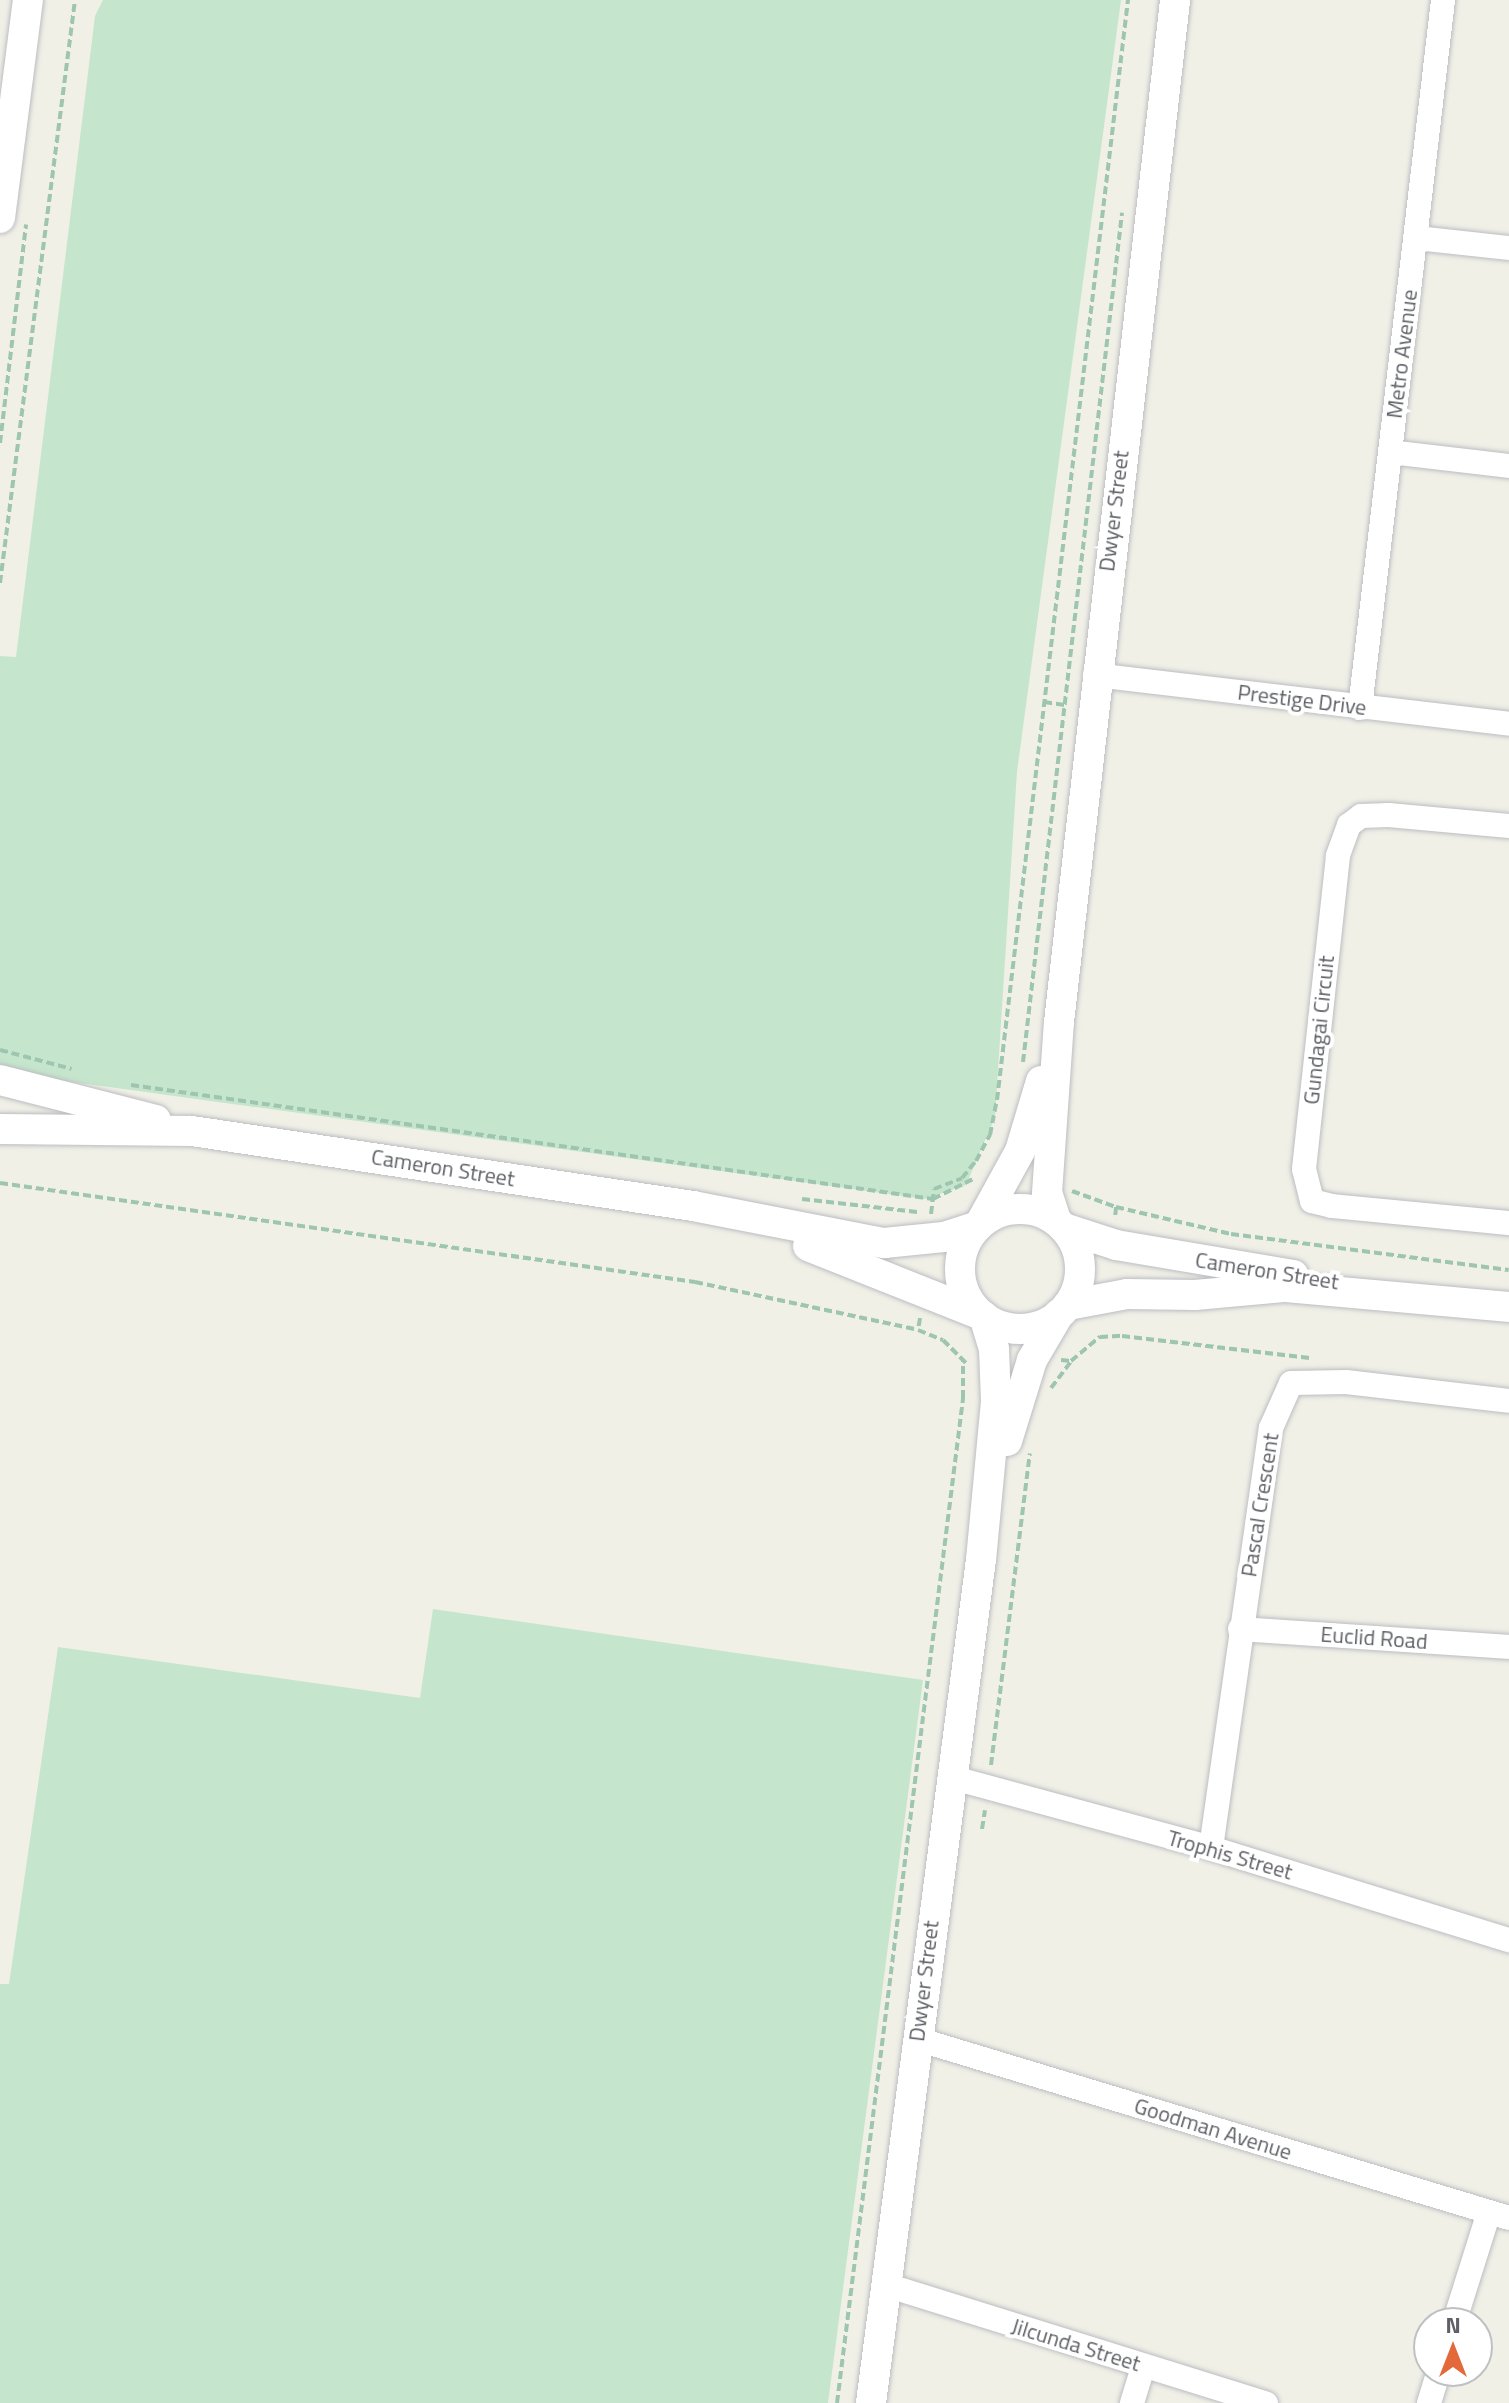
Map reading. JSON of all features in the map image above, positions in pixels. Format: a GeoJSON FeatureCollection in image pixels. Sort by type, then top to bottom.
{"type":"FeatureCollection","features":[{"type":"Feature","properties":{"kind":"street"},"geometry":{"type":"LineString","coordinates":[[0,218],[5,137],[28,0]]}},
{"type":"Feature","properties":{"kind":"street","name":"Dwyer Street"},"geometry":{"type":"LineString","coordinates":[[1060,1224],[1047,1193],[1059,1022],[1095,675],[1175,0]]}},
{"type":"Feature","properties":{"kind":"street","name":"Metro Avenue"},"geometry":{"type":"LineString","coordinates":[[1360,708],[1443,0]]}},
{"type":"Feature","properties":{"kind":"street"},"geometry":{"type":"LineString","coordinates":[[1417,238],[1509,248]]}},
{"type":"Feature","properties":{"kind":"street"},"geometry":{"type":"LineString","coordinates":[[1390,452],[1509,466]]}},
{"type":"Feature","properties":{"kind":"street","name":"Prestige Drive"},"geometry":{"type":"LineString","coordinates":[[1095,675],[1509,724]]}},
{"type":"Feature","properties":{"kind":"street","name":"Gundagai Circuit"},"geometry":{"type":"LineString","coordinates":[[1509,826],[1389,815],[1361,816],[1349,825],[1338,856],[1304,1169],[1312,1201],[1332,1206],[1509,1223]]}},
{"type":"Feature","properties":{"kind":"street","name":"Dwyer Street"},"geometry":{"type":"LineString","coordinates":[[979,1224],[1020,1151],[1059,1022]]}},
{"type":"Feature","properties":{"kind":"street","name":"Cameron Street"},"geometry":{"type":"LineString","coordinates":[[0,1080],[192,1131],[693,1206],[884,1243],[944,1237],[979,1224]]}},
{"type":"Feature","properties":{"kind":"street","name":"Cameron Street"},"geometry":{"type":"LineString","coordinates":[[0,1129],[192,1131]]}},
{"type":"Feature","properties":{"kind":"street","name":"Cameron Street"},"geometry":{"type":"LineString","coordinates":[[693,1206],[897,1278],[982,1316]]}},
{"type":"Feature","properties":{"kind":"street"},"geometry":{"type":"LineString","coordinates":[[1010,1209],[1042,1212],[1060,1224],[1079,1258],[1076,1291],[1064,1310],[1022,1329],[982,1316],[970,1302],[959,1271],[964,1247],[979,1224],[1010,1209]]}},
{"type":"Feature","properties":{"kind":"street","name":"Cameron Street"},"geometry":{"type":"LineString","coordinates":[[1060,1224],[1116,1245],[1473,1304]]}},
{"type":"Feature","properties":{"kind":"street","name":"Cameron Street"},"geometry":{"type":"LineString","coordinates":[[1064,1310],[1127,1294],[1195,1295],[1284,1287],[1509,1307]]}},
{"type":"Feature","properties":{"kind":"street","name":"Dwyer Street"},"geometry":{"type":"LineString","coordinates":[[981,1560],[1011,1420],[1032,1360],[1064,1310]]}},
{"type":"Feature","properties":{"kind":"street","name":"Dwyer Street"},"geometry":{"type":"LineString","coordinates":[[871,2403],[950,1777],[981,1560],[996,1405],[994,1359],[982,1316]]}},
{"type":"Feature","properties":{"kind":"street","name":"Pascal Crescent"},"geometry":{"type":"LineString","coordinates":[[1211,1848],[1271,1428],[1291,1383],[1346,1382],[1509,1401]]}},
{"type":"Feature","properties":{"kind":"street","name":"Euclid Road"},"geometry":{"type":"LineString","coordinates":[[1240,1629],[1509,1647]]}},
{"type":"Feature","properties":{"kind":"street","name":"Trophis Street"},"geometry":{"type":"LineString","coordinates":[[950,1777],[1211,1848],[1509,1940]]}},
{"type":"Feature","properties":{"kind":"street","name":"Goodman Avenue"},"geometry":{"type":"LineString","coordinates":[[917,2039],[1499,2215]]}},
{"type":"Feature","properties":{"kind":"street"},"geometry":{"type":"LineString","coordinates":[[1461,2307],[1499,2215]]}},
{"type":"Feature","properties":{"kind":"street","name":"Jilcunda Street"},"geometry":{"type":"LineString","coordinates":[[886,2285],[1266,2403]]}},
{"type":"Feature","properties":{"kind":"street"},"geometry":{"type":"LineString","coordinates":[[1132,2403],[1143,2366]]}},
{"type":"Feature","properties":{"kind":"path"},"geometry":{"type":"LineString","coordinates":[[0,583],[75,0]]}},
{"type":"Feature","properties":{"kind":"path"},"geometry":{"type":"LineString","coordinates":[[933,1199],[934,1189],[962,1178],[990,1135],[1128,0]]}},
{"type":"Feature","properties":{"kind":"path"},"geometry":{"type":"LineString","coordinates":[[1022,1064],[1124,204]]}},
{"type":"Feature","properties":{"kind":"path"},"geometry":{"type":"LineString","coordinates":[[1044,702],[1065,705]]}},
{"type":"Feature","properties":{"kind":"path"},"geometry":{"type":"LineString","coordinates":[[0,1050],[85,1073]]}},
{"type":"Feature","properties":{"kind":"path"},"geometry":{"type":"LineString","coordinates":[[128,1084],[933,1199],[980,1172]]}},
{"type":"Feature","properties":{"kind":"path"},"geometry":{"type":"LineString","coordinates":[[992,1150],[999,1137]]}},
{"type":"Feature","properties":{"kind":"path"},"geometry":{"type":"LineString","coordinates":[[0,1183],[695,1282],[918,1330]]}},
{"type":"Feature","properties":{"kind":"path"},"geometry":{"type":"LineString","coordinates":[[1116,1207],[1231,1234],[1509,1270]]}},
{"type":"Feature","properties":{"kind":"path"},"geometry":{"type":"LineString","coordinates":[[1047,1399],[1071,1361],[1100,1337],[1122,1336],[1318,1359]]}},
{"type":"Feature","properties":{"kind":"path"},"geometry":{"type":"LineString","coordinates":[[837,2403],[963,1398],[963,1357],[994,1359]]}},
{"type":"Feature","properties":{"kind":"path"},"geometry":{"type":"LineString","coordinates":[[1032,1360],[1071,1361]]}},
{"type":"Feature","properties":{"kind":"path"},"geometry":{"type":"LineString","coordinates":[[982,1829],[1031,1447]]}},
{"type":"Feature","properties":{"kind":"green space"},"geometry":{"type":"Polygon","coordinates":[[[103,0],[1121,0],[1017,772],[995,1117],[966,1185],[925,1199],[0,1072],[0,656],[16,657],[95,16],[103,0]]]}},
{"type":"Feature","properties":{"kind":"green space"},"geometry":{"type":"Polygon","coordinates":[[[433,1609],[923,1680],[828,2403],[0,2403],[0,1984],[9,1984],[58,1647],[420,1698],[433,1609]]]}}]}
